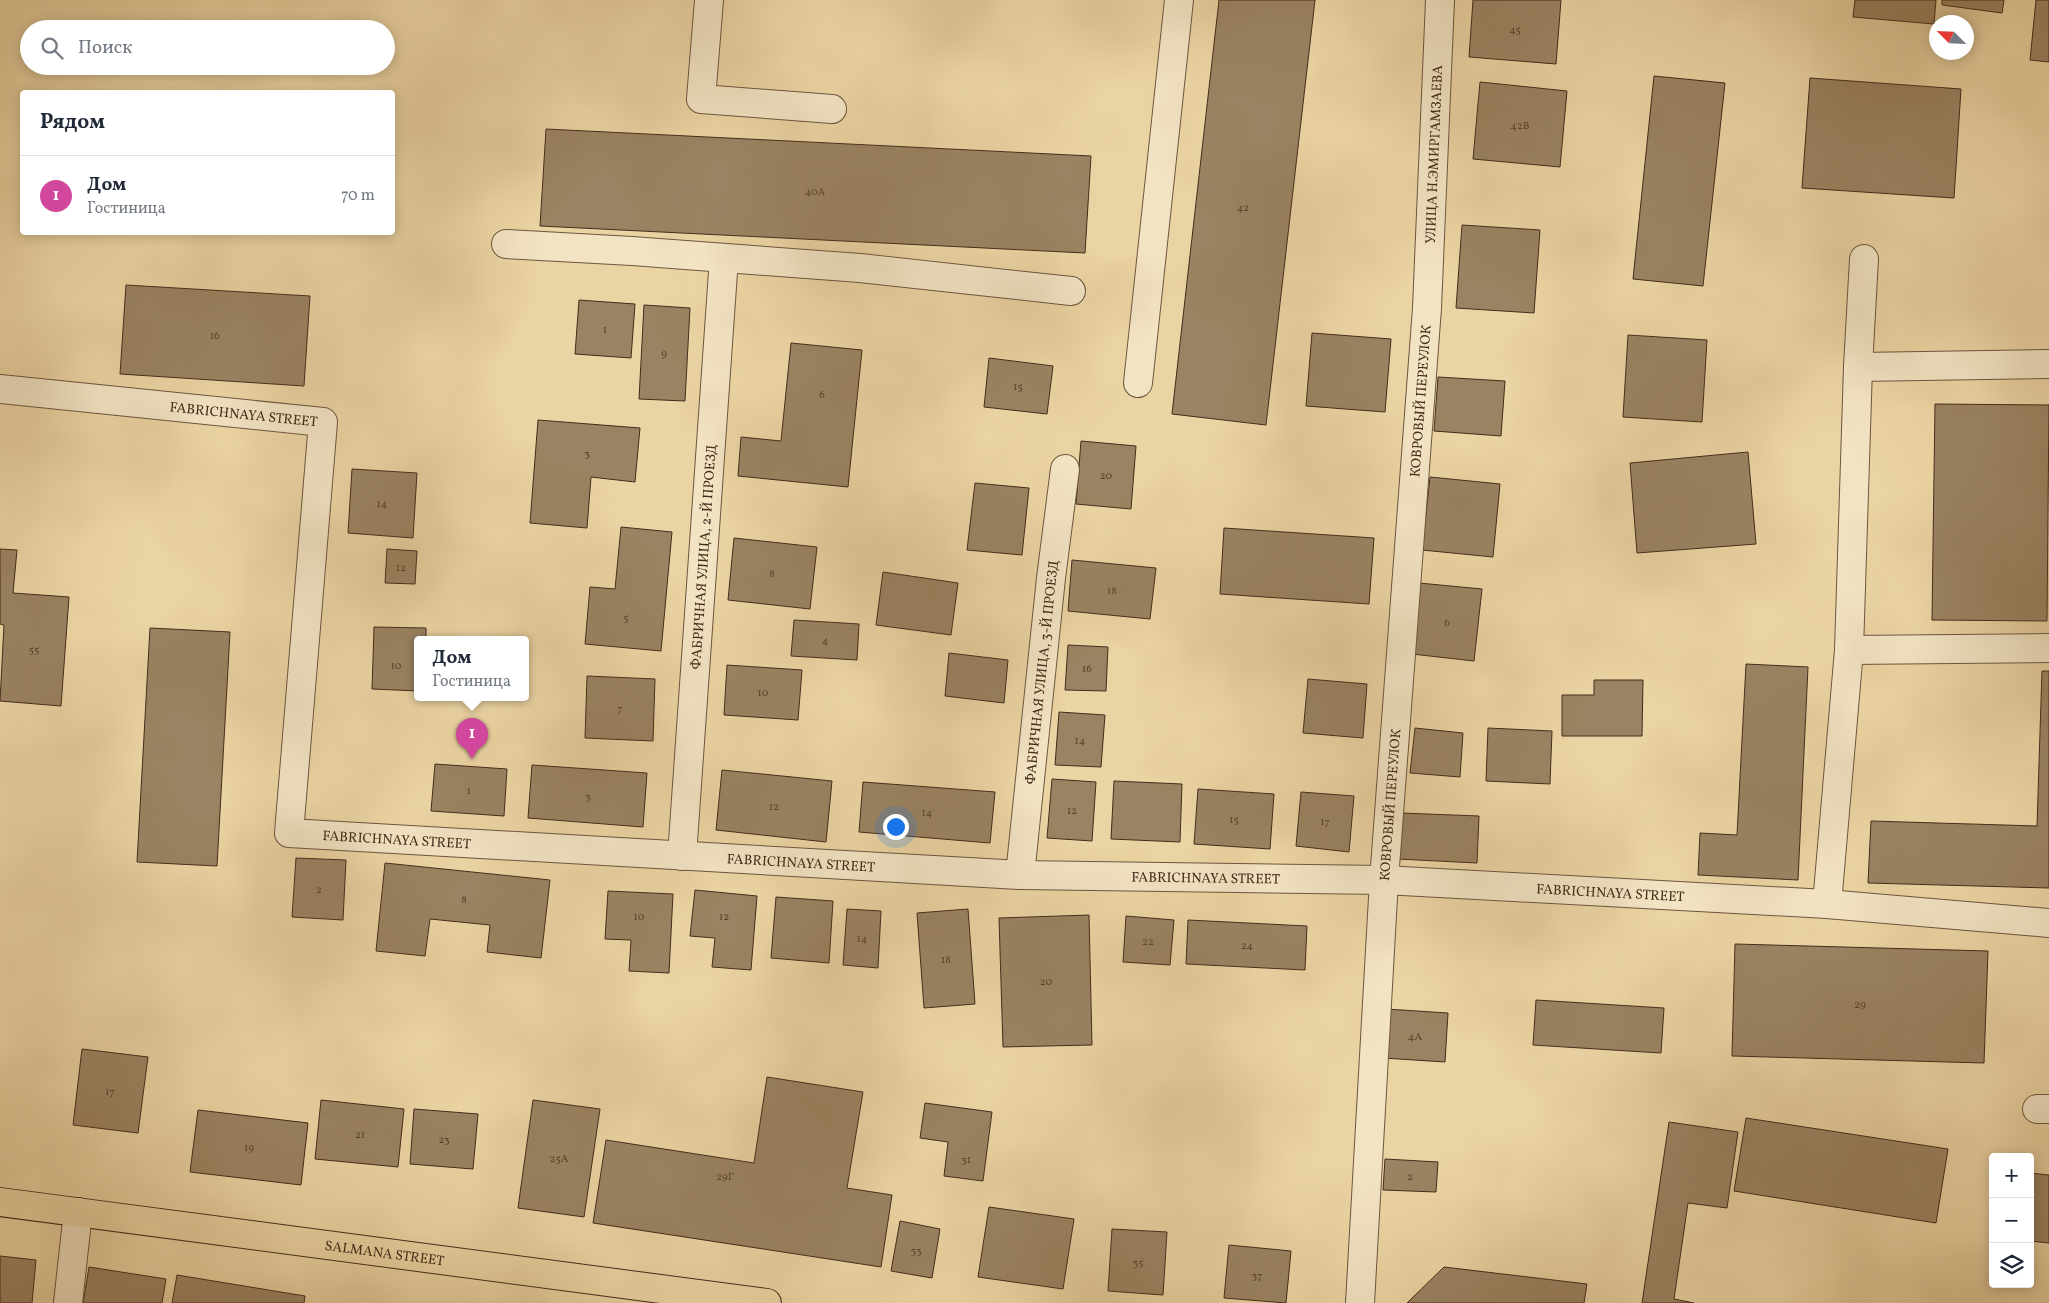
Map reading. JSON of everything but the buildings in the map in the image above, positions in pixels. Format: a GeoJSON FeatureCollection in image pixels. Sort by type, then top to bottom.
{"type":"FeatureCollection","features":[{"type":"Feature","properties":{"kind":"main road","name":"SALMANA STREET"},"geometry":{"type":"LineString","coordinates":[[0,1202],[767,1303]]}},
{"type":"Feature","properties":{"kind":"street"},"geometry":{"type":"LineString","coordinates":[[709,0],[701,98],[832,109]]}},
{"type":"Feature","properties":{"kind":"street"},"geometry":{"type":"LineString","coordinates":[[1138,383],[1179,0]]}},
{"type":"Feature","properties":{"kind":"street","name":"УЛИЦА Н.ЭМИРГАМЗАЕВА"},"geometry":{"type":"LineString","coordinates":[[1427,308],[1440,0]]}},
{"type":"Feature","properties":{"kind":"street"},"geometry":{"type":"LineString","coordinates":[[506,244],[860,268],[1071,291]]}},
{"type":"Feature","properties":{"kind":"street","name":"ФАБРИЧНАЯ УЛИЦА, 2-Й ПРОЕЗД"},"geometry":{"type":"LineString","coordinates":[[682,856],[724,258]]}},
{"type":"Feature","properties":{"kind":"street"},"geometry":{"type":"LineString","coordinates":[[1827,904],[1849,650],[1858,367],[1864,259]]}},
{"type":"Feature","properties":{"kind":"street","name":"КОВРОВЫЙ ПЕРЕУЛОК"},"geometry":{"type":"LineString","coordinates":[[1360,1303],[1384,880],[1427,308]]}},
{"type":"Feature","properties":{"kind":"street"},"geometry":{"type":"LineString","coordinates":[[1858,367],[2049,364]]}},
{"type":"Feature","properties":{"kind":"street","name":"FABRICHNAYA STREET"},"geometry":{"type":"LineString","coordinates":[[0,389],[322,422],[289,833],[1020,875],[1384,880],[1827,904],[2049,923]]}},
{"type":"Feature","properties":{"kind":"street","name":"ФАБРИЧНАЯ УЛИЦА, 3-Й ПРОЕЗД"},"geometry":{"type":"LineString","coordinates":[[1020,875],[1064,469]]}},
{"type":"Feature","properties":{"kind":"street"},"geometry":{"type":"LineString","coordinates":[[1849,650],[2049,648]]}},
{"type":"Feature","properties":{"kind":"street"},"geometry":{"type":"LineString","coordinates":[[68,1303],[78,1212]]}},
{"type":"Feature","properties":{"kind":"place","name":"Дом"},"geometry":{"type":"Point","coordinates":[472,759]}}]}
